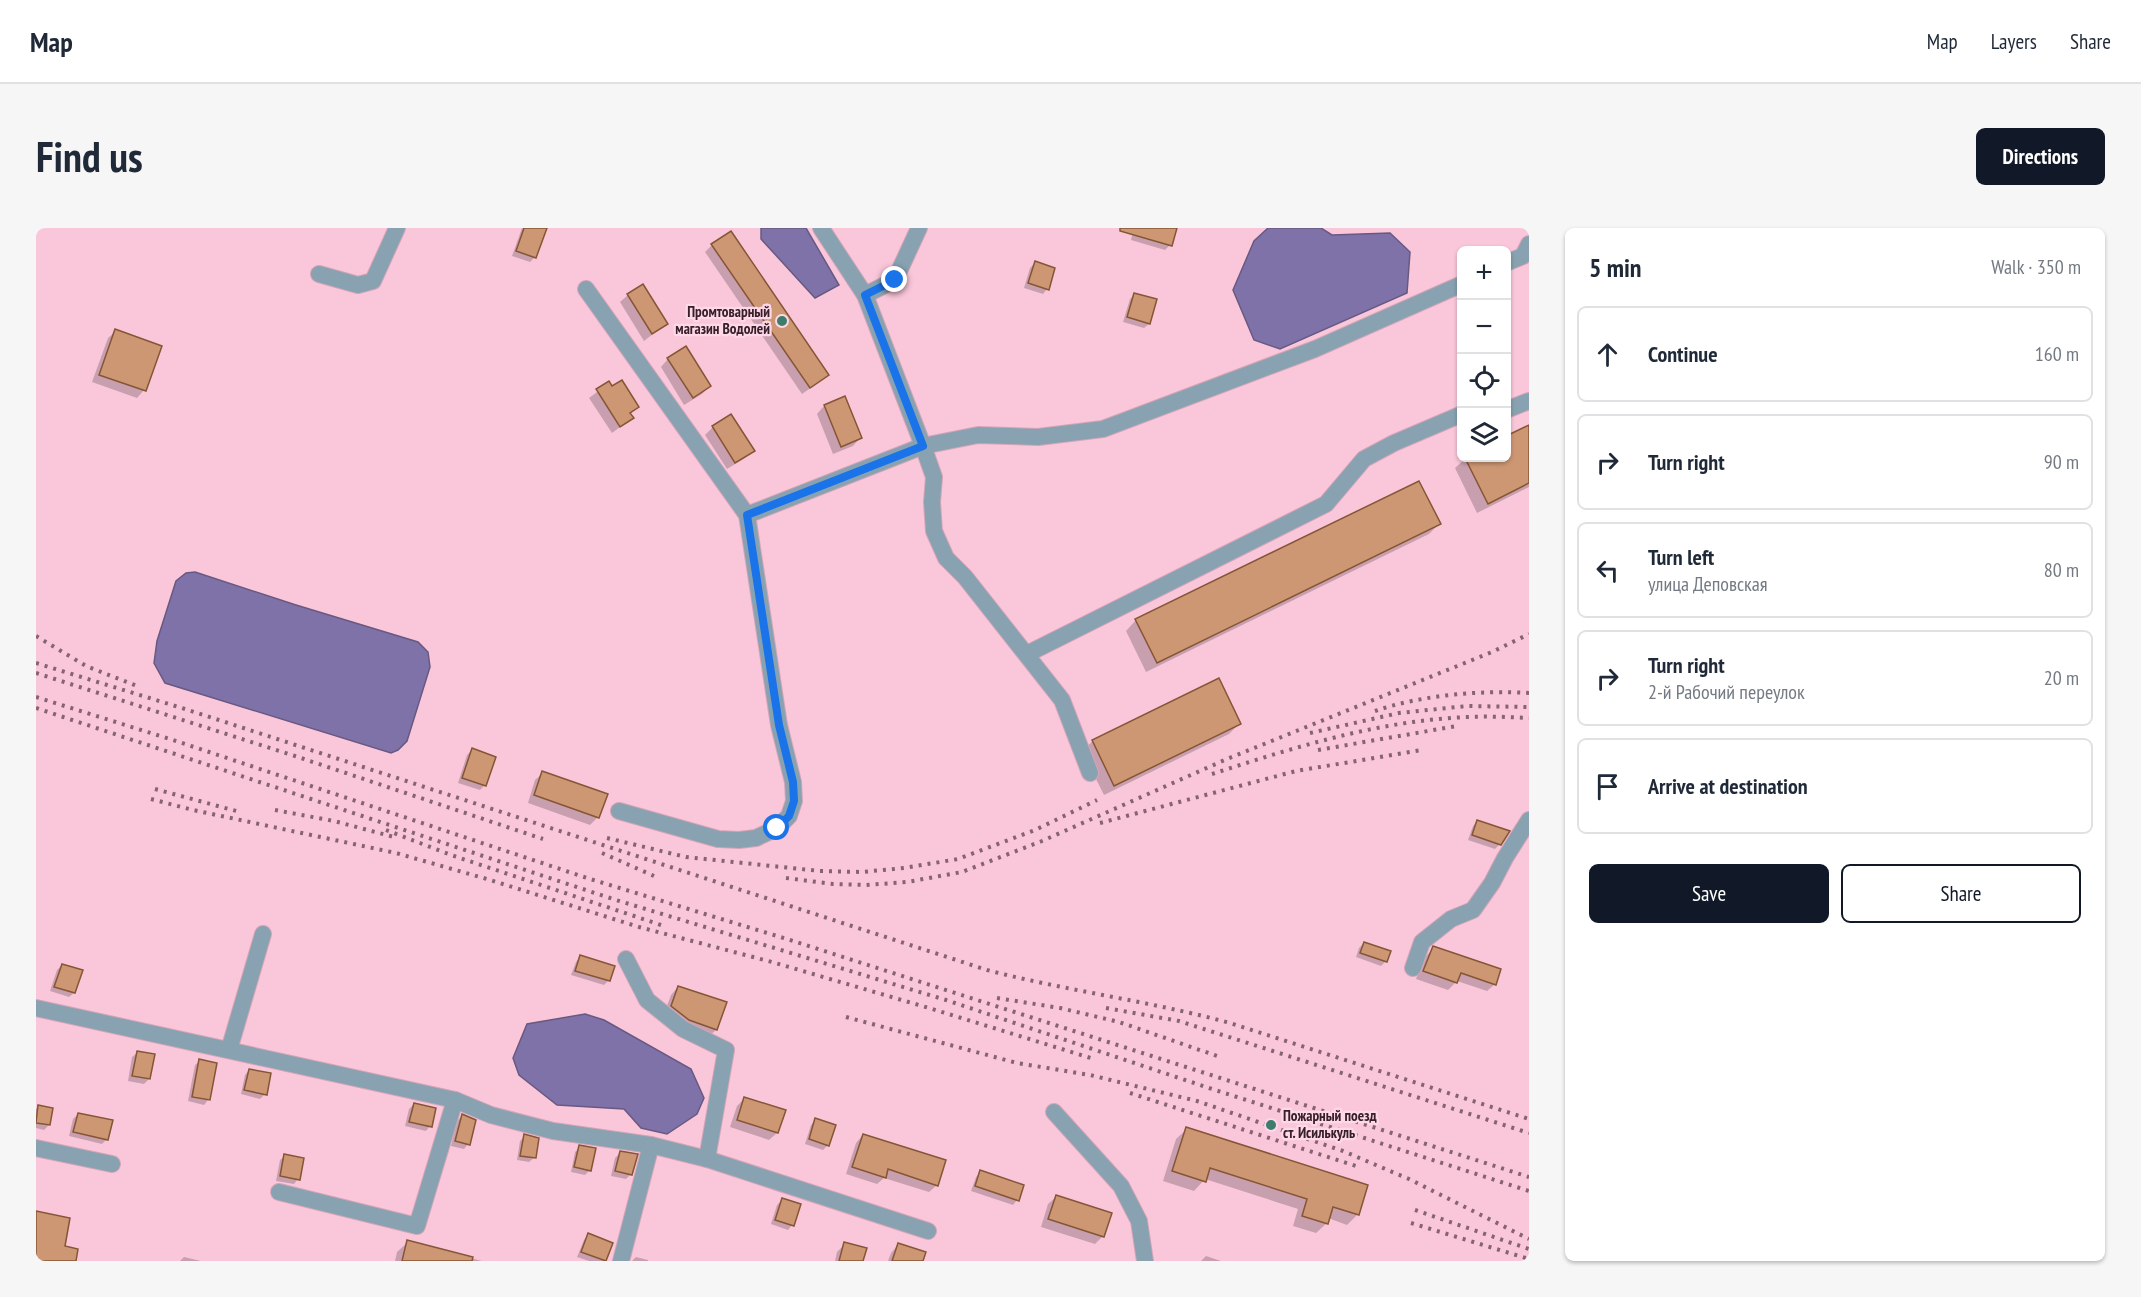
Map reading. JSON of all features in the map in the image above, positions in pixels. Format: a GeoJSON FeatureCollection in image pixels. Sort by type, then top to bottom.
{"type":"FeatureCollection","features":[{"type":"Feature","properties":{"kind":"street"},"geometry":{"type":"LineString","coordinates":[[319,274],[358,285],[373,281],[397,228]]}},
{"type":"Feature","properties":{"kind":"street"},"geometry":{"type":"LineString","coordinates":[[821,228],[865,295],[923,446],[934,477],[932,502],[934,531],[946,558],[965,577],[1062,700],[1090,772]]}},
{"type":"Feature","properties":{"kind":"street"},"geometry":{"type":"LineString","coordinates":[[865,295],[895,280],[919,228]]}},
{"type":"Feature","properties":{"kind":"street"},"geometry":{"type":"LineString","coordinates":[[1511,261],[1523,256],[1529,244]]}},
{"type":"Feature","properties":{"kind":"street"},"geometry":{"type":"LineString","coordinates":[[747,515],[923,446],[978,435],[1038,437],[1103,429],[1315,350],[1457,286]]}},
{"type":"Feature","properties":{"kind":"street"},"geometry":{"type":"LineString","coordinates":[[586,289],[747,515],[779,725],[793,782],[794,801],[789,816],[777,828],[756,838],[718,839],[619,811]]}},
{"type":"Feature","properties":{"kind":"street"},"geometry":{"type":"LineString","coordinates":[[1511,408],[1529,401]]}},
{"type":"Feature","properties":{"kind":"street"},"geometry":{"type":"LineString","coordinates":[[1027,654],[1326,504],[1364,459],[1394,443],[1457,416]]}},
{"type":"Feature","properties":{"kind":"street"},"geometry":{"type":"LineString","coordinates":[[1413,968],[1422,942],[1451,919],[1473,910],[1492,883],[1529,820]]}},
{"type":"Feature","properties":{"kind":"street"},"geometry":{"type":"LineString","coordinates":[[229,1050],[263,934]]}},
{"type":"Feature","properties":{"kind":"street"},"geometry":{"type":"LineString","coordinates":[[626,958],[647,1000],[683,1029],[726,1050],[707,1159]]}},
{"type":"Feature","properties":{"kind":"street"},"geometry":{"type":"LineString","coordinates":[[36,1008],[455,1100],[491,1115],[553,1131],[651,1145],[707,1159],[928,1231]]}},
{"type":"Feature","properties":{"kind":"street"},"geometry":{"type":"LineString","coordinates":[[279,1192],[417,1226],[455,1100]]}},
{"type":"Feature","properties":{"kind":"street"},"geometry":{"type":"LineString","coordinates":[[1054,1112],[1121,1186],[1139,1221],[1144,1261]]}},
{"type":"Feature","properties":{"kind":"street"},"geometry":{"type":"LineString","coordinates":[[621,1261],[651,1145]]}},
{"type":"Feature","properties":{"kind":"street"},"geometry":{"type":"LineString","coordinates":[[36,1148],[112,1164]]}},
{"type":"Feature","properties":{"kind":"shaded area"},"geometry":{"type":"Polygon","coordinates":[[[761,228],[806,228],[839,285],[815,298],[761,239],[761,228]]]}},
{"type":"Feature","properties":{"kind":"shaded area"},"geometry":{"type":"Polygon","coordinates":[[[1268,228],[1321,228],[1332,235],[1390,233],[1410,252],[1407,293],[1280,349],[1254,340],[1233,290],[1254,241],[1268,228]]]}},
{"type":"Feature","properties":{"kind":"shaded area"},"geometry":{"type":"Polygon","coordinates":[[[195,572],[418,642],[428,652],[430,667],[407,741],[391,753],[165,683],[154,663],[157,641],[176,581],[186,573],[195,572]]]}},
{"type":"Feature","properties":{"kind":"shaded area"},"geometry":{"type":"Polygon","coordinates":[[[585,1014],[604,1020],[691,1069],[704,1098],[697,1114],[667,1134],[641,1128],[624,1109],[557,1105],[519,1075],[513,1058],[527,1024],[585,1014]]]}},
{"type":"Feature","properties":{"kind":"building"},"geometry":{"type":"Polygon","coordinates":[[[524,228],[547,228],[536,258],[516,251],[524,228]]]}},
{"type":"Feature","properties":{"kind":"building"},"geometry":{"type":"Polygon","coordinates":[[[1120,228],[1177,228],[1172,246],[1120,231],[1120,228]]]}},
{"type":"Feature","properties":{"kind":"building"},"geometry":{"type":"Polygon","coordinates":[[[731,231],[829,375],[810,388],[711,244],[731,231]]]}},
{"type":"Feature","properties":{"kind":"building"},"geometry":{"type":"Polygon","coordinates":[[[1035,261],[1055,268],[1049,290],[1028,283],[1035,261]]]}},
{"type":"Feature","properties":{"kind":"building"},"geometry":{"type":"Polygon","coordinates":[[[643,284],[668,324],[652,334],[627,294],[643,284]]]}},
{"type":"Feature","properties":{"kind":"building"},"geometry":{"type":"Polygon","coordinates":[[[1134,293],[1157,299],[1150,324],[1127,317],[1134,293]]]}},
{"type":"Feature","properties":{"kind":"building"},"geometry":{"type":"Polygon","coordinates":[[[115,329],[162,346],[146,391],[99,375],[115,329]]]}},
{"type":"Feature","properties":{"kind":"building"},"geometry":{"type":"Polygon","coordinates":[[[686,346],[711,386],[693,398],[667,358],[686,346]]]}},
{"type":"Feature","properties":{"kind":"building"},"geometry":{"type":"Polygon","coordinates":[[[622,380],[639,407],[630,413],[634,418],[620,427],[596,389],[609,381],[612,386],[622,380]]]}},
{"type":"Feature","properties":{"kind":"building"},"geometry":{"type":"Polygon","coordinates":[[[845,396],[862,438],[841,447],[824,405],[845,396]]]}},
{"type":"Feature","properties":{"kind":"building"},"geometry":{"type":"Polygon","coordinates":[[[731,414],[755,451],[735,463],[712,426],[731,414]]]}},
{"type":"Feature","properties":{"kind":"building"},"geometry":{"type":"Polygon","coordinates":[[[1529,425],[1529,483],[1488,504],[1467,462],[1511,462],[1511,434],[1529,425]]]}},
{"type":"Feature","properties":{"kind":"building"},"geometry":{"type":"Polygon","coordinates":[[[1419,481],[1441,524],[1157,663],[1135,619],[1419,481]]]}},
{"type":"Feature","properties":{"kind":"building"},"geometry":{"type":"Polygon","coordinates":[[[1219,678],[1241,724],[1114,786],[1092,740],[1219,678]]]}},
{"type":"Feature","properties":{"kind":"building"},"geometry":{"type":"Polygon","coordinates":[[[472,748],[496,757],[486,786],[462,778],[472,748]]]}},
{"type":"Feature","properties":{"kind":"building"},"geometry":{"type":"Polygon","coordinates":[[[542,771],[608,794],[599,818],[534,795],[542,771]]]}},
{"type":"Feature","properties":{"kind":"building"},"geometry":{"type":"Polygon","coordinates":[[[1477,820],[1510,831],[1501,845],[1472,835],[1477,820]]]}},
{"type":"Feature","properties":{"kind":"building"},"geometry":{"type":"Polygon","coordinates":[[[1364,942],[1391,951],[1387,962],[1360,953],[1364,942]]]}},
{"type":"Feature","properties":{"kind":"building"},"geometry":{"type":"Polygon","coordinates":[[[1433,946],[1501,969],[1496,985],[1461,973],[1457,983],[1423,971],[1433,946]]]}},
{"type":"Feature","properties":{"kind":"building"},"geometry":{"type":"Polygon","coordinates":[[[580,955],[615,966],[610,981],[575,971],[580,955]]]}},
{"type":"Feature","properties":{"kind":"building"},"geometry":{"type":"Polygon","coordinates":[[[62,964],[83,970],[75,993],[54,987],[62,964]]]}},
{"type":"Feature","properties":{"kind":"building"},"geometry":{"type":"Polygon","coordinates":[[[678,986],[727,1002],[717,1030],[689,1020],[671,1006],[678,986]]]}},
{"type":"Feature","properties":{"kind":"building"},"geometry":{"type":"Polygon","coordinates":[[[137,1051],[155,1054],[150,1079],[132,1076],[137,1051]]]}},
{"type":"Feature","properties":{"kind":"building"},"geometry":{"type":"Polygon","coordinates":[[[199,1059],[217,1063],[210,1100],[192,1097],[199,1059]]]}},
{"type":"Feature","properties":{"kind":"building"},"geometry":{"type":"Polygon","coordinates":[[[249,1069],[271,1073],[267,1095],[244,1090],[249,1069]]]}},
{"type":"Feature","properties":{"kind":"building"},"geometry":{"type":"Polygon","coordinates":[[[744,1097],[786,1110],[778,1133],[737,1120],[744,1097]]]}},
{"type":"Feature","properties":{"kind":"building"},"geometry":{"type":"Polygon","coordinates":[[[414,1103],[436,1108],[432,1127],[409,1122],[414,1103]]]}},
{"type":"Feature","properties":{"kind":"building"},"geometry":{"type":"Polygon","coordinates":[[[38,1105],[53,1108],[50,1125],[36,1123],[38,1105]]]}},
{"type":"Feature","properties":{"kind":"building"},"geometry":{"type":"Polygon","coordinates":[[[78,1113],[113,1120],[108,1140],[73,1132],[78,1113]]]}},
{"type":"Feature","properties":{"kind":"building"},"geometry":{"type":"Polygon","coordinates":[[[462,1114],[476,1120],[470,1145],[455,1141],[462,1114]]]}},
{"type":"Feature","properties":{"kind":"building"},"geometry":{"type":"Polygon","coordinates":[[[815,1118],[836,1125],[829,1146],[809,1139],[815,1118]]]}},
{"type":"Feature","properties":{"kind":"building"},"geometry":{"type":"Polygon","coordinates":[[[1186,1127],[1368,1185],[1359,1215],[1333,1207],[1328,1224],[1302,1216],[1307,1199],[1210,1168],[1206,1182],[1172,1171],[1186,1127]]]}},
{"type":"Feature","properties":{"kind":"building"},"geometry":{"type":"Polygon","coordinates":[[[524,1134],[539,1138],[536,1158],[520,1156],[524,1134]]]}},
{"type":"Feature","properties":{"kind":"building"},"geometry":{"type":"Polygon","coordinates":[[[863,1134],[946,1160],[938,1186],[888,1169],[886,1178],[852,1167],[863,1134]]]}},
{"type":"Feature","properties":{"kind":"building"},"geometry":{"type":"Polygon","coordinates":[[[579,1145],[596,1148],[591,1171],[574,1167],[579,1145]]]}},
{"type":"Feature","properties":{"kind":"building"},"geometry":{"type":"Polygon","coordinates":[[[620,1151],[638,1154],[632,1175],[615,1171],[620,1151]]]}},
{"type":"Feature","properties":{"kind":"building"},"geometry":{"type":"Polygon","coordinates":[[[284,1154],[304,1158],[300,1180],[280,1176],[284,1154]]]}},
{"type":"Feature","properties":{"kind":"building"},"geometry":{"type":"Polygon","coordinates":[[[980,1170],[1024,1185],[1019,1201],[975,1186],[980,1170]]]}},
{"type":"Feature","properties":{"kind":"building"},"geometry":{"type":"Polygon","coordinates":[[[1056,1195],[1112,1213],[1104,1237],[1048,1219],[1056,1195]]]}},
{"type":"Feature","properties":{"kind":"building"},"geometry":{"type":"Polygon","coordinates":[[[782,1198],[801,1204],[794,1226],[775,1220],[782,1198]]]}},
{"type":"Feature","properties":{"kind":"building"},"geometry":{"type":"Polygon","coordinates":[[[36,1211],[70,1218],[65,1246],[78,1249],[76,1261],[36,1261],[36,1211]]]}},
{"type":"Feature","properties":{"kind":"building"},"geometry":{"type":"Polygon","coordinates":[[[588,1233],[613,1243],[606,1261],[581,1252],[588,1233]]]}},
{"type":"Feature","properties":{"kind":"building"},"geometry":{"type":"Polygon","coordinates":[[[407,1240],[473,1257],[472,1261],[402,1261],[407,1240]]]}},
{"type":"Feature","properties":{"kind":"building"},"geometry":{"type":"Polygon","coordinates":[[[844,1242],[867,1248],[863,1261],[839,1261],[844,1242]]]}},
{"type":"Feature","properties":{"kind":"building"},"geometry":{"type":"Polygon","coordinates":[[[898,1243],[926,1252],[923,1261],[892,1261],[898,1243]]]}},
{"type":"Feature","properties":{"kind":"railway"},"geometry":{"type":"LineString","coordinates":[[786,878],[833,884],[866,885],[907,882],[962,872],[1042,841],[1227,759],[1492,652],[1529,634]]}},
{"type":"Feature","properties":{"kind":"railway"},"geometry":{"type":"LineString","coordinates":[[36,636],[86,666],[137,686]]}},
{"type":"Feature","properties":{"kind":"railway"},"geometry":{"type":"LineString","coordinates":[[36,663],[185,709],[987,970],[1170,1008],[1230,1023],[1529,1119]]}},
{"type":"Feature","properties":{"kind":"railway"},"geometry":{"type":"LineString","coordinates":[[36,673],[543,839]]}},
{"type":"Feature","properties":{"kind":"railway"},"geometry":{"type":"LineString","coordinates":[[1375,711],[1431,697],[1491,692],[1529,693]]}},
{"type":"Feature","properties":{"kind":"railway"},"geometry":{"type":"LineString","coordinates":[[36,697],[173,740],[587,878],[787,939],[1529,1177]]}},
{"type":"Feature","properties":{"kind":"railway"},"geometry":{"type":"LineString","coordinates":[[1310,733],[1399,713],[1467,706],[1529,707]]}},
{"type":"Feature","properties":{"kind":"railway"},"geometry":{"type":"LineString","coordinates":[[36,708],[616,900],[946,1000],[1529,1191]]}},
{"type":"Feature","properties":{"kind":"railway"},"geometry":{"type":"LineString","coordinates":[[1212,774],[1339,736],[1403,723],[1469,717],[1529,718]]}},
{"type":"Feature","properties":{"kind":"railway"},"geometry":{"type":"LineString","coordinates":[[1318,750],[1457,726]]}},
{"type":"Feature","properties":{"kind":"railway"},"geometry":{"type":"LineString","coordinates":[[1100,823],[1296,771],[1422,750]]}},
{"type":"Feature","properties":{"kind":"railway"},"geometry":{"type":"LineString","coordinates":[[155,789],[240,812]]}},
{"type":"Feature","properties":{"kind":"railway"},"geometry":{"type":"LineString","coordinates":[[151,799],[396,853],[639,927],[772,962],[929,1008],[1094,1059]]}},
{"type":"Feature","properties":{"kind":"railway"},"geometry":{"type":"LineString","coordinates":[[607,838],[686,857],[820,871],[862,872],[958,859],[1035,830],[1097,800]]}},
{"type":"Feature","properties":{"kind":"railway"},"geometry":{"type":"LineString","coordinates":[[275,810],[334,821],[394,837]]}},
{"type":"Feature","properties":{"kind":"railway"},"geometry":{"type":"LineString","coordinates":[[386,830],[451,855],[661,925]]}},
{"type":"Feature","properties":{"kind":"railway"},"geometry":{"type":"LineString","coordinates":[[602,853],[654,876]]}},
{"type":"Feature","properties":{"kind":"railway"},"geometry":{"type":"LineString","coordinates":[[997,998],[1060,1008],[1119,1022],[1220,1057]]}},
{"type":"Feature","properties":{"kind":"railway"},"geometry":{"type":"LineString","coordinates":[[1106,1008],[1179,1021],[1529,1133]]}},
{"type":"Feature","properties":{"kind":"railway"},"geometry":{"type":"LineString","coordinates":[[846,1017],[1017,1063],[1090,1075],[1197,1101],[1343,1151],[1409,1179],[1529,1239]]}},
{"type":"Feature","properties":{"kind":"railway"},"geometry":{"type":"LineString","coordinates":[[1130,1093],[1359,1167]]}},
{"type":"Feature","properties":{"kind":"railway"},"geometry":{"type":"LineString","coordinates":[[1415,1210],[1529,1249]]}},
{"type":"Feature","properties":{"kind":"railway"},"geometry":{"type":"LineString","coordinates":[[1411,1223],[1529,1259]]}},
{"type":"Feature","properties":{"kind":"place","name":"Промтоварный магазин Водолей"},"geometry":{"type":"Point","coordinates":[782,321]}},
{"type":"Feature","properties":{"kind":"place","name":"Пожарный поезд ст. Исилькуль"},"geometry":{"type":"Point","coordinates":[1271,1125]}},
{"type":"Feature","properties":{"kind":"route"},"geometry":{"type":"LineString","coordinates":[[777,828],[789,816],[794,801],[793,782],[779,725],[747,515],[923,446],[865,295],[895,280]]}}]}
